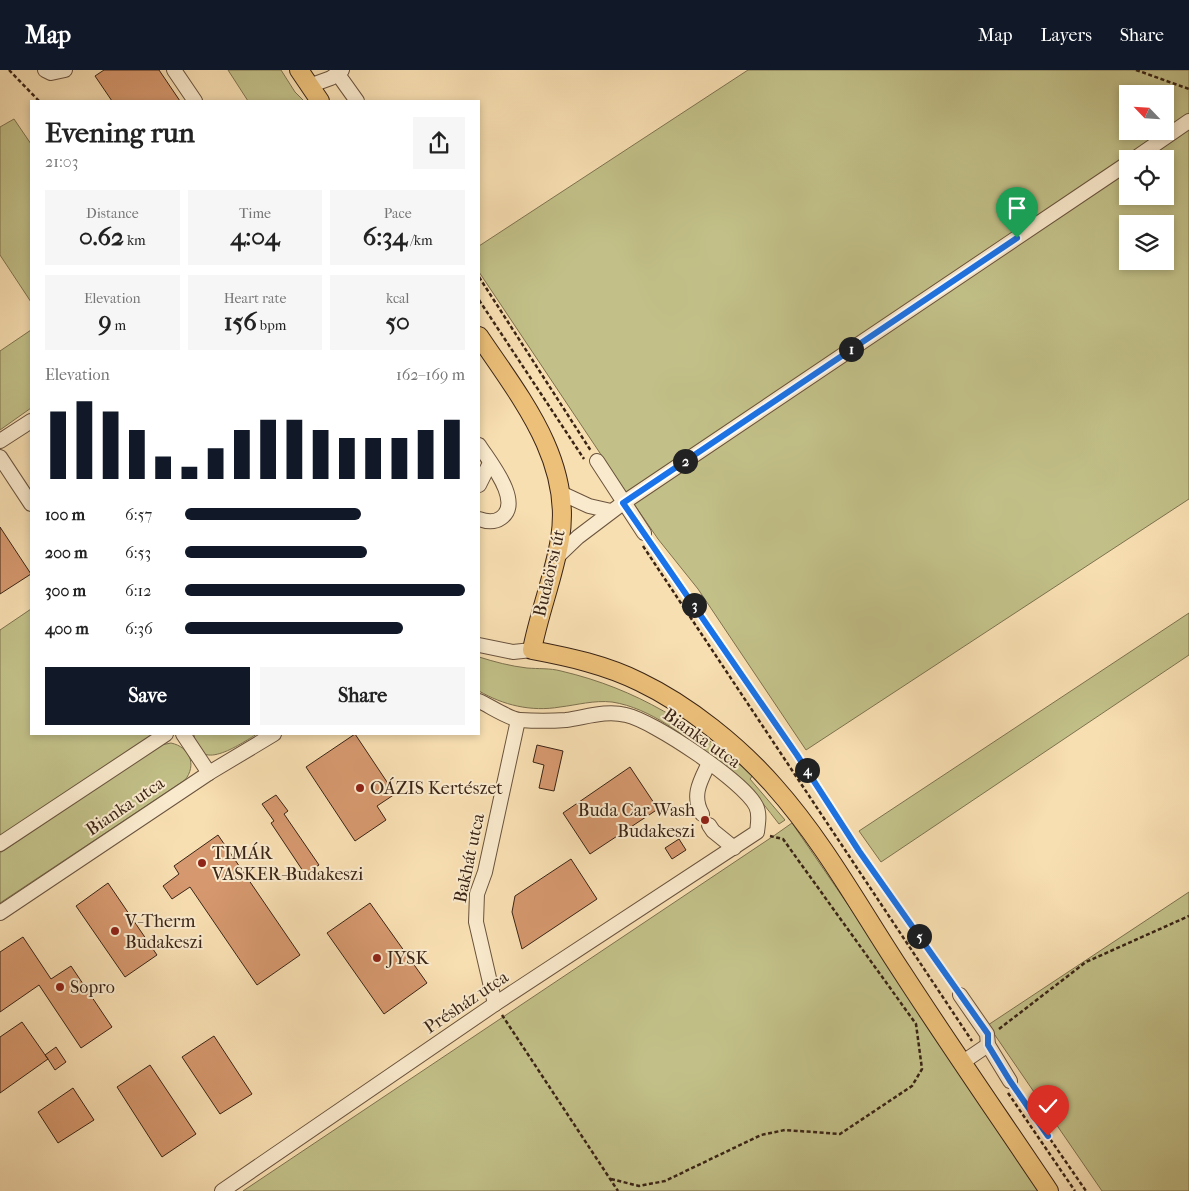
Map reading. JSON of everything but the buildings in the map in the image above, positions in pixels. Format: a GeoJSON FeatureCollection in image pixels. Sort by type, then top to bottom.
{"type":"FeatureCollection","features":[{"type":"Feature","properties":{"kind":"main road"},"geometry":{"type":"LineString","coordinates":[[299,70],[319,100]]}},
{"type":"Feature","properties":{"kind":"main road","name":"Budaörsi út"},"geometry":{"type":"LineString","coordinates":[[480,338],[536,422],[548,447],[561,493],[560,540],[532,650]]}},
{"type":"Feature","properties":{"kind":"main road"},"geometry":{"type":"LineString","coordinates":[[532,650],[598,665],[640,682],[680,705],[743,755],[774,786],[826,855],[1049,1191]]}},
{"type":"Feature","properties":{"kind":"street"},"geometry":{"type":"LineString","coordinates":[[45,70],[51,73],[65,70]]}},
{"type":"Feature","properties":{"kind":"street"},"geometry":{"type":"LineString","coordinates":[[174,70],[194,100]]}},
{"type":"Feature","properties":{"kind":"street"},"geometry":{"type":"LineString","coordinates":[[309,86],[331,78],[340,72],[355,100]]}},
{"type":"Feature","properties":{"kind":"street"},"geometry":{"type":"LineString","coordinates":[[1147,150],[1189,122]]}},
{"type":"Feature","properties":{"kind":"street"},"geometry":{"type":"LineString","coordinates":[[555,559],[578,537],[611,511],[1119,169]]}},
{"type":"Feature","properties":{"kind":"street"},"geometry":{"type":"LineString","coordinates":[[0,441],[30,422]]}},
{"type":"Feature","properties":{"kind":"street"},"geometry":{"type":"LineString","coordinates":[[480,447],[505,485],[509,497],[505,515],[497,520],[487,522],[480,519]]}},
{"type":"Feature","properties":{"kind":"street"},"geometry":{"type":"LineString","coordinates":[[0,456],[30,502]]}},
{"type":"Feature","properties":{"kind":"street"},"geometry":{"type":"LineString","coordinates":[[593,463],[623,503],[641,536]]}},
{"type":"Feature","properties":{"kind":"street"},"geometry":{"type":"LineString","coordinates":[[480,483],[490,464]]}},
{"type":"Feature","properties":{"kind":"street"},"geometry":{"type":"LineString","coordinates":[[561,493],[589,506],[611,511]]}},
{"type":"Feature","properties":{"kind":"street"},"geometry":{"type":"LineString","coordinates":[[480,645],[513,652],[532,650]]}},
{"type":"Feature","properties":{"kind":"street","name":"Bianka utca"},"geometry":{"type":"LineString","coordinates":[[480,701],[518,720],[565,720],[606,713],[627,715],[650,724],[673,737],[748,794],[757,807],[759,819],[757,832]]}},
{"type":"Feature","properties":{"kind":"street","name":"Bakhát utca"},"geometry":{"type":"LineString","coordinates":[[495,1004],[476,922],[477,894],[484,872],[518,720]]}},
{"type":"Feature","properties":{"kind":"street"},"geometry":{"type":"LineString","coordinates":[[0,844],[164,735]]}},
{"type":"Feature","properties":{"kind":"street"},"geometry":{"type":"LineString","coordinates":[[184,735],[209,773]]}},
{"type":"Feature","properties":{"kind":"street","name":"Bianka utca"},"geometry":{"type":"LineString","coordinates":[[0,913],[209,773],[272,735]]}},
{"type":"Feature","properties":{"kind":"street"},"geometry":{"type":"LineString","coordinates":[[709,763],[696,789],[700,809],[713,831],[734,848],[757,832]]}},
{"type":"Feature","properties":{"kind":"street","name":"Présház utca"},"geometry":{"type":"LineString","coordinates":[[222,1191],[495,1004],[734,848]]}},
{"type":"Feature","properties":{"kind":"street"},"geometry":{"type":"LineString","coordinates":[[960,994],[988,1034],[984,1048],[963,1062]]}},
{"type":"Feature","properties":{"kind":"street"},"geometry":{"type":"LineString","coordinates":[[984,1048],[1008,1087]]}},
{"type":"Feature","properties":{"kind":"path"},"geometry":{"type":"LineString","coordinates":[[9,70],[38,100]]}},
{"type":"Feature","properties":{"kind":"path"},"geometry":{"type":"LineString","coordinates":[[1136,70],[1189,89]]}},
{"type":"Feature","properties":{"kind":"path"},"geometry":{"type":"LineString","coordinates":[[480,279],[593,463]]}},
{"type":"Feature","properties":{"kind":"path"},"geometry":{"type":"LineString","coordinates":[[480,301],[593,463]]}},
{"type":"Feature","properties":{"kind":"path"},"geometry":{"type":"LineString","coordinates":[[641,536],[797,755],[859,851],[960,994]]}},
{"type":"Feature","properties":{"kind":"path"},"geometry":{"type":"LineString","coordinates":[[641,536],[984,1048],[999,1028],[1086,962],[1189,916]]}},
{"type":"Feature","properties":{"kind":"path"},"geometry":{"type":"LineString","coordinates":[[610,1180],[639,1186],[665,1181],[761,1135],[785,1130],[840,1134],[912,1086],[922,1069],[916,1024],[784,839],[757,832]]}},
{"type":"Feature","properties":{"kind":"path"},"geometry":{"type":"LineString","coordinates":[[495,1004],[618,1191]]}},
{"type":"Feature","properties":{"kind":"path"},"geometry":{"type":"LineString","coordinates":[[1008,1087],[1075,1191]]}},
{"type":"Feature","properties":{"kind":"path"},"geometry":{"type":"LineString","coordinates":[[1008,1087],[1086,1191]]}},
{"type":"Feature","properties":{"kind":"shaded area"},"geometry":{"type":"Polygon","coordinates":[[[228,70],[281,70],[295,92],[303,100],[247,100],[228,70]]]}},
{"type":"Feature","properties":{"kind":"shaded area"},"geometry":{"type":"Polygon","coordinates":[[[748,70],[1189,70],[1189,499],[806,750],[698,589],[658,539],[480,273],[480,245],[748,70]]]}},
{"type":"Feature","properties":{"kind":"shaded area"},"geometry":{"type":"Polygon","coordinates":[[[14,119],[30,143],[30,300],[0,255],[0,127],[14,119]]]}},
{"type":"Feature","properties":{"kind":"shaded area"},"geometry":{"type":"Polygon","coordinates":[[[30,331],[30,409],[0,430],[0,351],[30,331]]]}},
{"type":"Feature","properties":{"kind":"shaded area"},"geometry":{"type":"Polygon","coordinates":[[[30,610],[30,735],[152,735],[146,741],[0,837],[0,630],[30,610]]]}},
{"type":"Feature","properties":{"kind":"shaded area"},"geometry":{"type":"Polygon","coordinates":[[[1189,613],[1189,655],[881,862],[859,831],[1189,613]]]}},
{"type":"Feature","properties":{"kind":"shaded area"},"geometry":{"type":"Polygon","coordinates":[[[480,657],[527,668],[557,670],[615,688],[663,711],[709,740],[731,757],[753,775],[750,779],[785,820],[779,824],[754,792],[738,777],[667,724],[640,710],[612,702],[592,702],[538,709],[508,704],[480,692],[480,657]]]}},
{"type":"Feature","properties":{"kind":"shaded area"},"geometry":{"type":"Polygon","coordinates":[[[194,735],[255,735],[220,754],[210,755],[202,753],[197,746],[194,735]]]}},
{"type":"Feature","properties":{"kind":"shaded area"},"geometry":{"type":"Polygon","coordinates":[[[171,743],[183,748],[190,757],[191,768],[185,780],[0,903],[0,853],[161,745],[171,743]]]}},
{"type":"Feature","properties":{"kind":"shaded area"},"geometry":{"type":"Polygon","coordinates":[[[792,823],[1044,1191],[243,1191],[775,835],[792,823]]]}},
{"type":"Feature","properties":{"kind":"shaded area"},"geometry":{"type":"Polygon","coordinates":[[[1189,892],[1189,1191],[1102,1191],[988,1025],[1189,892]]]}},
{"type":"Feature","properties":{"kind":"place","name":"OÁZIS Kertészet"},"geometry":{"type":"Point","coordinates":[360,788]}},
{"type":"Feature","properties":{"kind":"place","name":"Buda Car Wash Budakeszi"},"geometry":{"type":"Point","coordinates":[705,820]}},
{"type":"Feature","properties":{"kind":"place","name":"TIMÁR VASKER-Budakeszi"},"geometry":{"type":"Point","coordinates":[202,863]}},
{"type":"Feature","properties":{"kind":"place","name":"V-Therm Budakeszi"},"geometry":{"type":"Point","coordinates":[115,931]}},
{"type":"Feature","properties":{"kind":"place","name":"JYSK"},"geometry":{"type":"Point","coordinates":[377,958]}},
{"type":"Feature","properties":{"kind":"place","name":"Sopro"},"geometry":{"type":"Point","coordinates":[60,987]}},
{"type":"Feature","properties":{"kind":"route"},"geometry":{"type":"LineString","coordinates":[[1017,238],[623,503],[690,597],[736,669],[797,755],[859,851],[988,1034],[988,1045],[1048,1136]]}}]}
